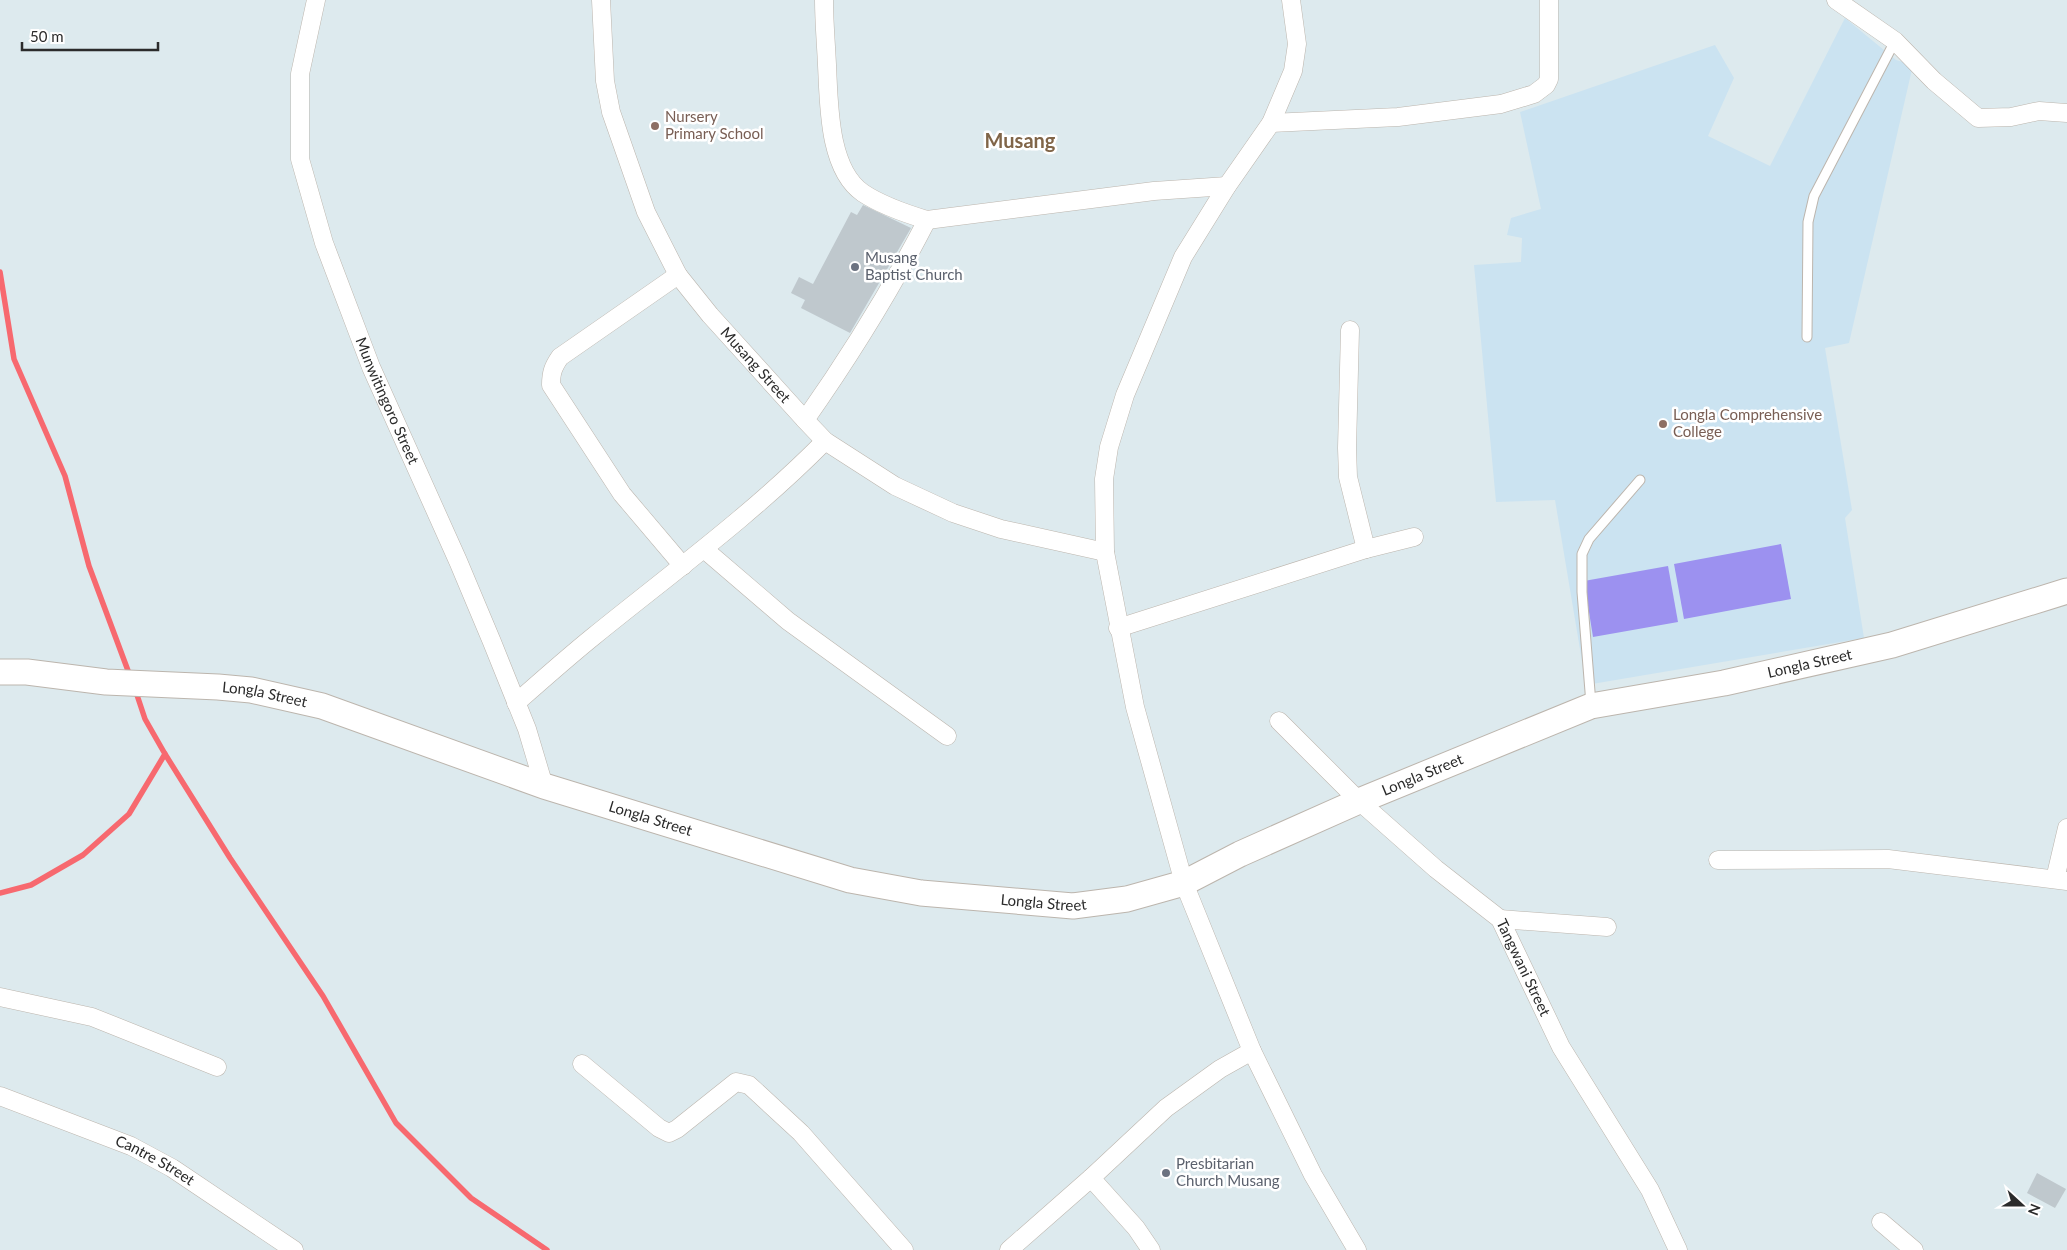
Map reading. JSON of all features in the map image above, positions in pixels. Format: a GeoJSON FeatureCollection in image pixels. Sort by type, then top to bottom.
{"type":"FeatureCollection","features":[{"type":"Feature","properties":{"kind":"main road","name":"Longla Street"},"geometry":{"type":"LineString","coordinates":[[0,672],[27,672],[106,682],[250,690],[322,706],[544,786],[850,880],[921,893],[1074,906],[1127,899],[1184,883],[1240,854],[1359,801],[1591,706],[1724,683],[1892,645],[2067,590]]}},
{"type":"Feature","properties":{"kind":"street","name":"Munwitingoro Street"},"geometry":{"type":"LineString","coordinates":[[316,0],[300,74],[300,159],[324,243],[371,367],[458,561],[527,729],[544,786]]}},
{"type":"Feature","properties":{"kind":"street","name":"Musang Street"},"geometry":{"type":"LineString","coordinates":[[601,0],[605,81],[612,112],[646,212],[678,275],[710,315],[824,441],[895,486],[953,513],[1001,529],[1105,552]]}},
{"type":"Feature","properties":{"kind":"street"},"geometry":{"type":"LineString","coordinates":[[824,0],[830,123],[836,150],[848,176],[863,193],[905,213],[927,220],[1154,191],[1226,186]]}},
{"type":"Feature","properties":{"kind":"street"},"geometry":{"type":"LineString","coordinates":[[1290,0],[1297,44],[1293,70],[1271,123],[1226,186],[1183,257],[1125,395],[1109,447],[1104,479],[1105,552],[1118,628],[1135,707],[1184,883],[1252,1051],[1313,1175],[1357,1250]]}},
{"type":"Feature","properties":{"kind":"street"},"geometry":{"type":"LineString","coordinates":[[1271,123],[1398,117],[1501,104],[1534,94],[1546,85],[1548,79],[1549,0]]}},
{"type":"Feature","properties":{"kind":"street"},"geometry":{"type":"LineString","coordinates":[[1836,0],[1896,41],[1934,81],[1978,118],[2011,118],[2039,111],[2067,113]]}},
{"type":"Feature","properties":{"kind":"street"},"geometry":{"type":"LineString","coordinates":[[805,420],[844,364],[876,312],[927,220]]}},
{"type":"Feature","properties":{"kind":"street"},"geometry":{"type":"LineString","coordinates":[[678,275],[560,358],[552,368],[551,385],[622,494],[683,566]]}},
{"type":"Feature","properties":{"kind":"street"},"geometry":{"type":"LineString","coordinates":[[1350,330],[1348,477],[1366,549]]}},
{"type":"Feature","properties":{"kind":"street"},"geometry":{"type":"LineString","coordinates":[[516,703],[593,636],[704,549],[796,470],[824,441]]}},
{"type":"Feature","properties":{"kind":"street"},"geometry":{"type":"LineString","coordinates":[[1118,628],[1366,549],[1414,537]]}},
{"type":"Feature","properties":{"kind":"street"},"geometry":{"type":"LineString","coordinates":[[704,549],[788,621],[947,736]]}},
{"type":"Feature","properties":{"kind":"street","name":"Tangwani Street"},"geometry":{"type":"LineString","coordinates":[[1279,721],[1359,801],[1436,869],[1500,919],[1561,1047],[1650,1190],[1678,1250]]}},
{"type":"Feature","properties":{"kind":"street"},"geometry":{"type":"LineString","coordinates":[[1718,860],[1888,859],[2061,880],[2067,828]]}},
{"type":"Feature","properties":{"kind":"street"},"geometry":{"type":"LineString","coordinates":[[1500,919],[1607,928]]}},
{"type":"Feature","properties":{"kind":"street"},"geometry":{"type":"LineString","coordinates":[[0,997],[92,1017],[217,1066]]}},
{"type":"Feature","properties":{"kind":"street"},"geometry":{"type":"LineString","coordinates":[[1009,1250],[1091,1178],[1166,1108],[1220,1069],[1252,1051]]}},
{"type":"Feature","properties":{"kind":"street"},"geometry":{"type":"LineString","coordinates":[[582,1064],[659,1128],[669,1133],[677,1129],[736,1082],[749,1085],[802,1134],[904,1250]]}},
{"type":"Feature","properties":{"kind":"street","name":"Cantre Street"},"geometry":{"type":"LineString","coordinates":[[0,1096],[140,1150],[172,1168],[294,1250]]}},
{"type":"Feature","properties":{"kind":"street"},"geometry":{"type":"LineString","coordinates":[[1091,1178],[1136,1228],[1151,1250]]}},
{"type":"Feature","properties":{"kind":"street"},"geometry":{"type":"LineString","coordinates":[[1881,1222],[1914,1250]]}},
{"type":"Feature","properties":{"kind":"lane"},"geometry":{"type":"LineString","coordinates":[[1808,338],[1808,222],[1814,196],[1896,41]]}},
{"type":"Feature","properties":{"kind":"lane"},"geometry":{"type":"LineString","coordinates":[[1591,706],[1582,592],[1582,554],[1589,539],[1640,480]]}},
{"type":"Feature","properties":{"kind":"shaded area","name":"Longla Comprehensive College"},"geometry":{"type":"Polygon","coordinates":[[[1845,18],[1896,60],[1913,65],[1849,343],[1825,348],[1852,510],[1845,518],[1864,638],[1586,685],[1555,500],[1496,502],[1474,265],[1521,262],[1522,238],[1507,235],[1511,218],[1541,209],[1520,112],[1715,45],[1734,78],[1708,136],[1770,166],[1845,18]]]}},
{"type":"Feature","properties":{"kind":"shaded area"},"geometry":{"type":"Polygon","coordinates":[[[1781,544],[1791,599],[1684,619],[1674,564],[1781,544]]]}},
{"type":"Feature","properties":{"kind":"shaded area"},"geometry":{"type":"Polygon","coordinates":[[[1668,566],[1678,622],[1593,637],[1584,581],[1668,566]]]}},
{"type":"Feature","properties":{"kind":"building","name":"Musang Baptist Church"},"geometry":{"type":"Polygon","coordinates":[[[863,205],[911,228],[850,333],[801,308],[805,300],[791,293],[799,277],[813,284],[851,212],[857,215],[863,205]]]}},
{"type":"Feature","properties":{"kind":"building"},"geometry":{"type":"Polygon","coordinates":[[[2037,1173],[2066,1189],[2055,1208],[2027,1193],[2037,1173]]]}},
{"type":"Feature","properties":{"kind":"waterway"},"geometry":{"type":"LineString","coordinates":[[0,272],[14,359],[65,476],[89,566],[130,676]]}},
{"type":"Feature","properties":{"kind":"waterway"},"geometry":{"type":"LineString","coordinates":[[0,893],[31,885],[83,855],[129,814],[165,754],[145,719],[135,689]]}},
{"type":"Feature","properties":{"kind":"waterway"},"geometry":{"type":"LineString","coordinates":[[165,754],[230,858],[323,996],[396,1123],[471,1198],[547,1250]]}},
{"type":"Feature","properties":{"kind":"place","name":"Nursery Primary School"},"geometry":{"type":"Point","coordinates":[655,126]}},
{"type":"Feature","properties":{"kind":"place","name":"Musang Baptist Church"},"geometry":{"type":"Point","coordinates":[855,267]}},
{"type":"Feature","properties":{"kind":"place","name":"Longla Comprehensive College"},"geometry":{"type":"Point","coordinates":[1663,424]}},
{"type":"Feature","properties":{"kind":"place","name":"Presbitarian Church Musang"},"geometry":{"type":"Point","coordinates":[1166,1173]}},
{"type":"Feature","properties":{"kind":"district","name":"Musang"},"geometry":{"type":"Point","coordinates":[1020,141]}}]}
